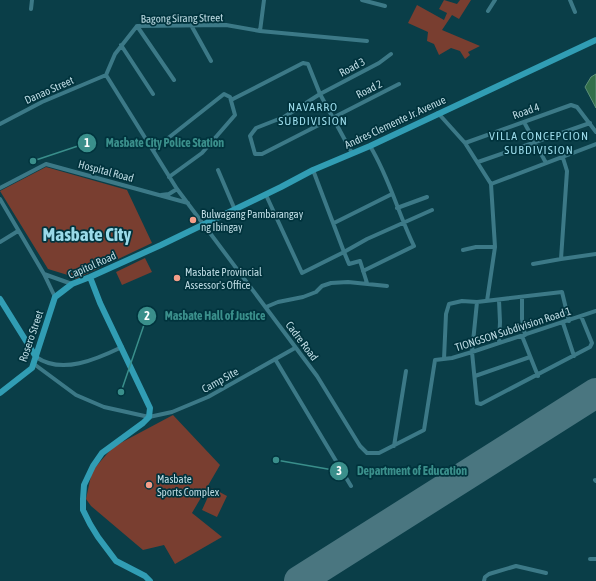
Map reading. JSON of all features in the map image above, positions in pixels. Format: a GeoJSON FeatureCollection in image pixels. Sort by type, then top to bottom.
{"type":"FeatureCollection","features":[{"type":"Feature","properties":{"kind":"main road","name":"Andres Clemente Jr. Avenue"},"geometry":{"type":"LineString","coordinates":[[204,224],[266,195],[313,170],[370,146],[596,40]]}},
{"type":"Feature","properties":{"kind":"main road","name":"Capitol Road"},"geometry":{"type":"LineString","coordinates":[[55,297],[72,284],[90,278],[204,224]]}},
{"type":"Feature","properties":{"kind":"main road"},"geometry":{"type":"LineString","coordinates":[[90,278],[100,303],[150,408],[149,417],[144,423],[102,453],[93,466],[84,485],[83,510],[98,537],[116,561],[145,576],[150,581]]}},
{"type":"Feature","properties":{"kind":"main road","name":"Rosero Street"},"geometry":{"type":"LineString","coordinates":[[0,393],[27,373],[35,360],[55,297]]}},
{"type":"Feature","properties":{"kind":"main road"},"geometry":{"type":"LineString","coordinates":[[0,299],[35,360]]}},
{"type":"Feature","properties":{"kind":"street"},"geometry":{"type":"LineString","coordinates":[[32,0],[32,8]]}},
{"type":"Feature","properties":{"kind":"street"},"geometry":{"type":"LineString","coordinates":[[260,31],[264,0]]}},
{"type":"Feature","properties":{"kind":"street"},"geometry":{"type":"LineString","coordinates":[[362,0],[385,6]]}},
{"type":"Feature","properties":{"kind":"street"},"geometry":{"type":"LineString","coordinates":[[488,11],[495,0]]}},
{"type":"Feature","properties":{"kind":"street"},"geometry":{"type":"LineString","coordinates":[[570,0],[575,12]]}},
{"type":"Feature","properties":{"kind":"street"},"geometry":{"type":"LineString","coordinates":[[191,25],[211,62]]}},
{"type":"Feature","properties":{"kind":"street","name":"Bagong Sirang Street"},"geometry":{"type":"LineString","coordinates":[[106,75],[115,54],[137,26],[226,25],[260,31],[368,41]]}},
{"type":"Feature","properties":{"kind":"street"},"geometry":{"type":"LineString","coordinates":[[137,26],[174,80]]}},
{"type":"Feature","properties":{"kind":"street"},"geometry":{"type":"LineString","coordinates":[[121,45],[153,94]]}},
{"type":"Feature","properties":{"kind":"street","name":"Road 3"},"geometry":{"type":"LineString","coordinates":[[262,154],[255,154],[250,136],[252,131],[284,117],[320,94],[379,63],[391,54]]}},
{"type":"Feature","properties":{"kind":"street"},"geometry":{"type":"LineString","coordinates":[[231,100],[303,63],[308,64],[320,94],[352,153]]}},
{"type":"Feature","properties":{"kind":"street","name":"Danao Street"},"geometry":{"type":"LineString","coordinates":[[0,124],[42,102],[106,75]]}},
{"type":"Feature","properties":{"kind":"street","name":"Cadre Road"},"geometry":{"type":"LineString","coordinates":[[106,75],[177,190],[317,376],[360,446],[367,453],[379,454],[394,446]]}},
{"type":"Feature","properties":{"kind":"street","name":"Road 2"},"geometry":{"type":"LineString","coordinates":[[262,154],[399,84]]}},
{"type":"Feature","properties":{"kind":"street"},"geometry":{"type":"LineString","coordinates":[[152,150],[224,94],[228,95],[235,115],[202,153],[169,177]]}},
{"type":"Feature","properties":{"kind":"street","name":"Road 4"},"geometry":{"type":"LineString","coordinates":[[465,143],[571,105],[577,107],[590,123]]}},
{"type":"Feature","properties":{"kind":"street"},"geometry":{"type":"LineString","coordinates":[[438,113],[465,143],[491,184],[495,247],[487,301]]}},
{"type":"Feature","properties":{"kind":"street"},"geometry":{"type":"LineString","coordinates":[[524,122],[546,163]]}},
{"type":"Feature","properties":{"kind":"street"},"geometry":{"type":"LineString","coordinates":[[478,162],[590,123],[596,132]]}},
{"type":"Feature","properties":{"kind":"street"},"geometry":{"type":"LineString","coordinates":[[491,184],[563,158],[596,144]]}},
{"type":"Feature","properties":{"kind":"street"},"geometry":{"type":"LineString","coordinates":[[363,271],[414,246],[403,224],[386,174],[370,146]]}},
{"type":"Feature","properties":{"kind":"street"},"geometry":{"type":"LineString","coordinates":[[561,259],[567,170],[563,158]]}},
{"type":"Feature","properties":{"kind":"street","name":"Hospital Road"},"geometry":{"type":"LineString","coordinates":[[0,188],[46,164],[188,203]]}},
{"type":"Feature","properties":{"kind":"street"},"geometry":{"type":"LineString","coordinates":[[218,170],[235,210]]}},
{"type":"Feature","properties":{"kind":"street"},"geometry":{"type":"LineString","coordinates":[[313,170],[349,264],[360,261],[367,283]]}},
{"type":"Feature","properties":{"kind":"street"},"geometry":{"type":"LineString","coordinates":[[159,195],[169,194],[177,190]]}},
{"type":"Feature","properties":{"kind":"street"},"geometry":{"type":"LineString","coordinates":[[334,223],[392,194]]}},
{"type":"Feature","properties":{"kind":"street"},"geometry":{"type":"LineString","coordinates":[[266,195],[302,273],[367,239],[432,210]]}},
{"type":"Feature","properties":{"kind":"street"},"geometry":{"type":"LineString","coordinates":[[398,208],[427,197]]}},
{"type":"Feature","properties":{"kind":"street"},"geometry":{"type":"LineString","coordinates":[[0,199],[44,274],[55,297]]}},
{"type":"Feature","properties":{"kind":"street"},"geometry":{"type":"LineString","coordinates":[[0,242],[18,231]]}},
{"type":"Feature","properties":{"kind":"street"},"geometry":{"type":"LineString","coordinates":[[462,250],[476,247],[495,247]]}},
{"type":"Feature","properties":{"kind":"street"},"geometry":{"type":"LineString","coordinates":[[533,264],[596,254]]}},
{"type":"Feature","properties":{"kind":"street"},"geometry":{"type":"LineString","coordinates":[[44,274],[72,284]]}},
{"type":"Feature","properties":{"kind":"street"},"geometry":{"type":"LineString","coordinates":[[266,307],[278,302],[303,297],[316,292],[322,286],[331,283],[367,283],[387,286]]}},
{"type":"Feature","properties":{"kind":"street"},"geometry":{"type":"LineString","coordinates":[[444,358],[446,314],[450,304],[462,301],[477,302],[562,292],[569,321]]}},
{"type":"Feature","properties":{"kind":"street"},"geometry":{"type":"LineString","coordinates":[[522,297],[523,335],[538,376]]}},
{"type":"Feature","properties":{"kind":"street"},"geometry":{"type":"LineString","coordinates":[[499,300],[499,343]]}},
{"type":"Feature","properties":{"kind":"street"},"geometry":{"type":"LineString","coordinates":[[477,302],[472,352],[477,403],[479,404],[538,376],[592,346],[582,316]]}},
{"type":"Feature","properties":{"kind":"street","name":"TIONGSON Subdivision Road 1"},"geometry":{"type":"LineString","coordinates":[[394,446],[424,430],[435,360],[472,352],[596,311]]}},
{"type":"Feature","properties":{"kind":"street"},"geometry":{"type":"LineString","coordinates":[[563,323],[574,356]]}},
{"type":"Feature","properties":{"kind":"street"},"geometry":{"type":"LineString","coordinates":[[35,360],[46,364],[87,362],[122,347]]}},
{"type":"Feature","properties":{"kind":"street","name":"Camp Site"},"geometry":{"type":"LineString","coordinates":[[149,417],[172,412],[208,397],[295,348]]}},
{"type":"Feature","properties":{"kind":"street"},"geometry":{"type":"LineString","coordinates":[[475,376],[530,357]]}},
{"type":"Feature","properties":{"kind":"street"},"geometry":{"type":"LineString","coordinates":[[275,359],[351,486]]}},
{"type":"Feature","properties":{"kind":"street"},"geometry":{"type":"LineString","coordinates":[[35,360],[41,369],[76,395],[104,407],[149,417]]}},
{"type":"Feature","properties":{"kind":"street"},"geometry":{"type":"LineString","coordinates":[[41,369],[46,364]]}},
{"type":"Feature","properties":{"kind":"street"},"geometry":{"type":"LineString","coordinates":[[394,446],[406,371]]}},
{"type":"Feature","properties":{"kind":"street"},"geometry":{"type":"LineString","coordinates":[[590,559],[596,560]]}},
{"type":"Feature","properties":{"kind":"street"},"geometry":{"type":"LineString","coordinates":[[484,581],[485,577],[489,574],[516,566],[546,573]]}},
{"type":"Feature","properties":{"kind":"shaded area"},"geometry":{"type":"Polygon","coordinates":[[[444,0],[457,4],[460,0],[471,0],[459,19],[452,15],[442,30],[480,46],[468,52],[470,55],[465,59],[460,51],[451,48],[439,55],[434,44],[427,41],[428,32],[408,23],[417,5],[444,20],[447,13],[439,9],[444,0]]]}},
{"type":"Feature","properties":{"kind":"shaded area"},"geometry":{"type":"Polygon","coordinates":[[[596,74],[596,108],[585,87],[591,77],[596,74]]]}},
{"type":"Feature","properties":{"kind":"shaded area"},"geometry":{"type":"Polygon","coordinates":[[[46,167],[127,190],[152,243],[76,279],[48,269],[0,191],[46,167]]]}},
{"type":"Feature","properties":{"kind":"shaded area"},"geometry":{"type":"Polygon","coordinates":[[[145,258],[152,272],[122,285],[116,272],[145,258]]]}},
{"type":"Feature","properties":{"kind":"shaded area","name":"Masbate Sports Complex"},"geometry":{"type":"Polygon","coordinates":[[[173,415],[220,465],[192,513],[222,537],[175,564],[164,545],[143,550],[91,506],[86,499],[92,471],[113,447],[173,415]]]}},
{"type":"Feature","properties":{"kind":"shaded area"},"geometry":{"type":"Polygon","coordinates":[[[212,488],[227,496],[217,517],[202,510],[212,488]]]}},
{"type":"Feature","properties":{"kind":"runway"},"geometry":{"type":"LineString","coordinates":[[299,581],[596,393]]}},
{"type":"Feature","properties":{"kind":"place","name":"Masbate City Police Station"},"geometry":{"type":"Point","coordinates":[33,161]}},
{"type":"Feature","properties":{"kind":"place","name":"Bulwagang Pambarangay ng Ibingay"},"geometry":{"type":"Point","coordinates":[193,220]}},
{"type":"Feature","properties":{"kind":"place","name":"Masbate Provincial Assessor's Office"},"geometry":{"type":"Point","coordinates":[177,278]}},
{"type":"Feature","properties":{"kind":"place","name":"Masbate Hall of Justice"},"geometry":{"type":"Point","coordinates":[121,392]}},
{"type":"Feature","properties":{"kind":"place","name":"Department of Education"},"geometry":{"type":"Point","coordinates":[276,460]}},
{"type":"Feature","properties":{"kind":"place","name":"Masbate Sports Complex"},"geometry":{"type":"Point","coordinates":[149,485]}},
{"type":"Feature","properties":{"kind":"district","name":"NAVARRO SUBDIVISION"},"geometry":{"type":"Point","coordinates":[313,114]}},
{"type":"Feature","properties":{"kind":"district","name":"VILLA CONCEPCION SUBDIVISION"},"geometry":{"type":"Point","coordinates":[539,143]}},
{"type":"Feature","properties":{"kind":"district","name":"Masbate City"},"geometry":{"type":"Point","coordinates":[87,234]}}]}
